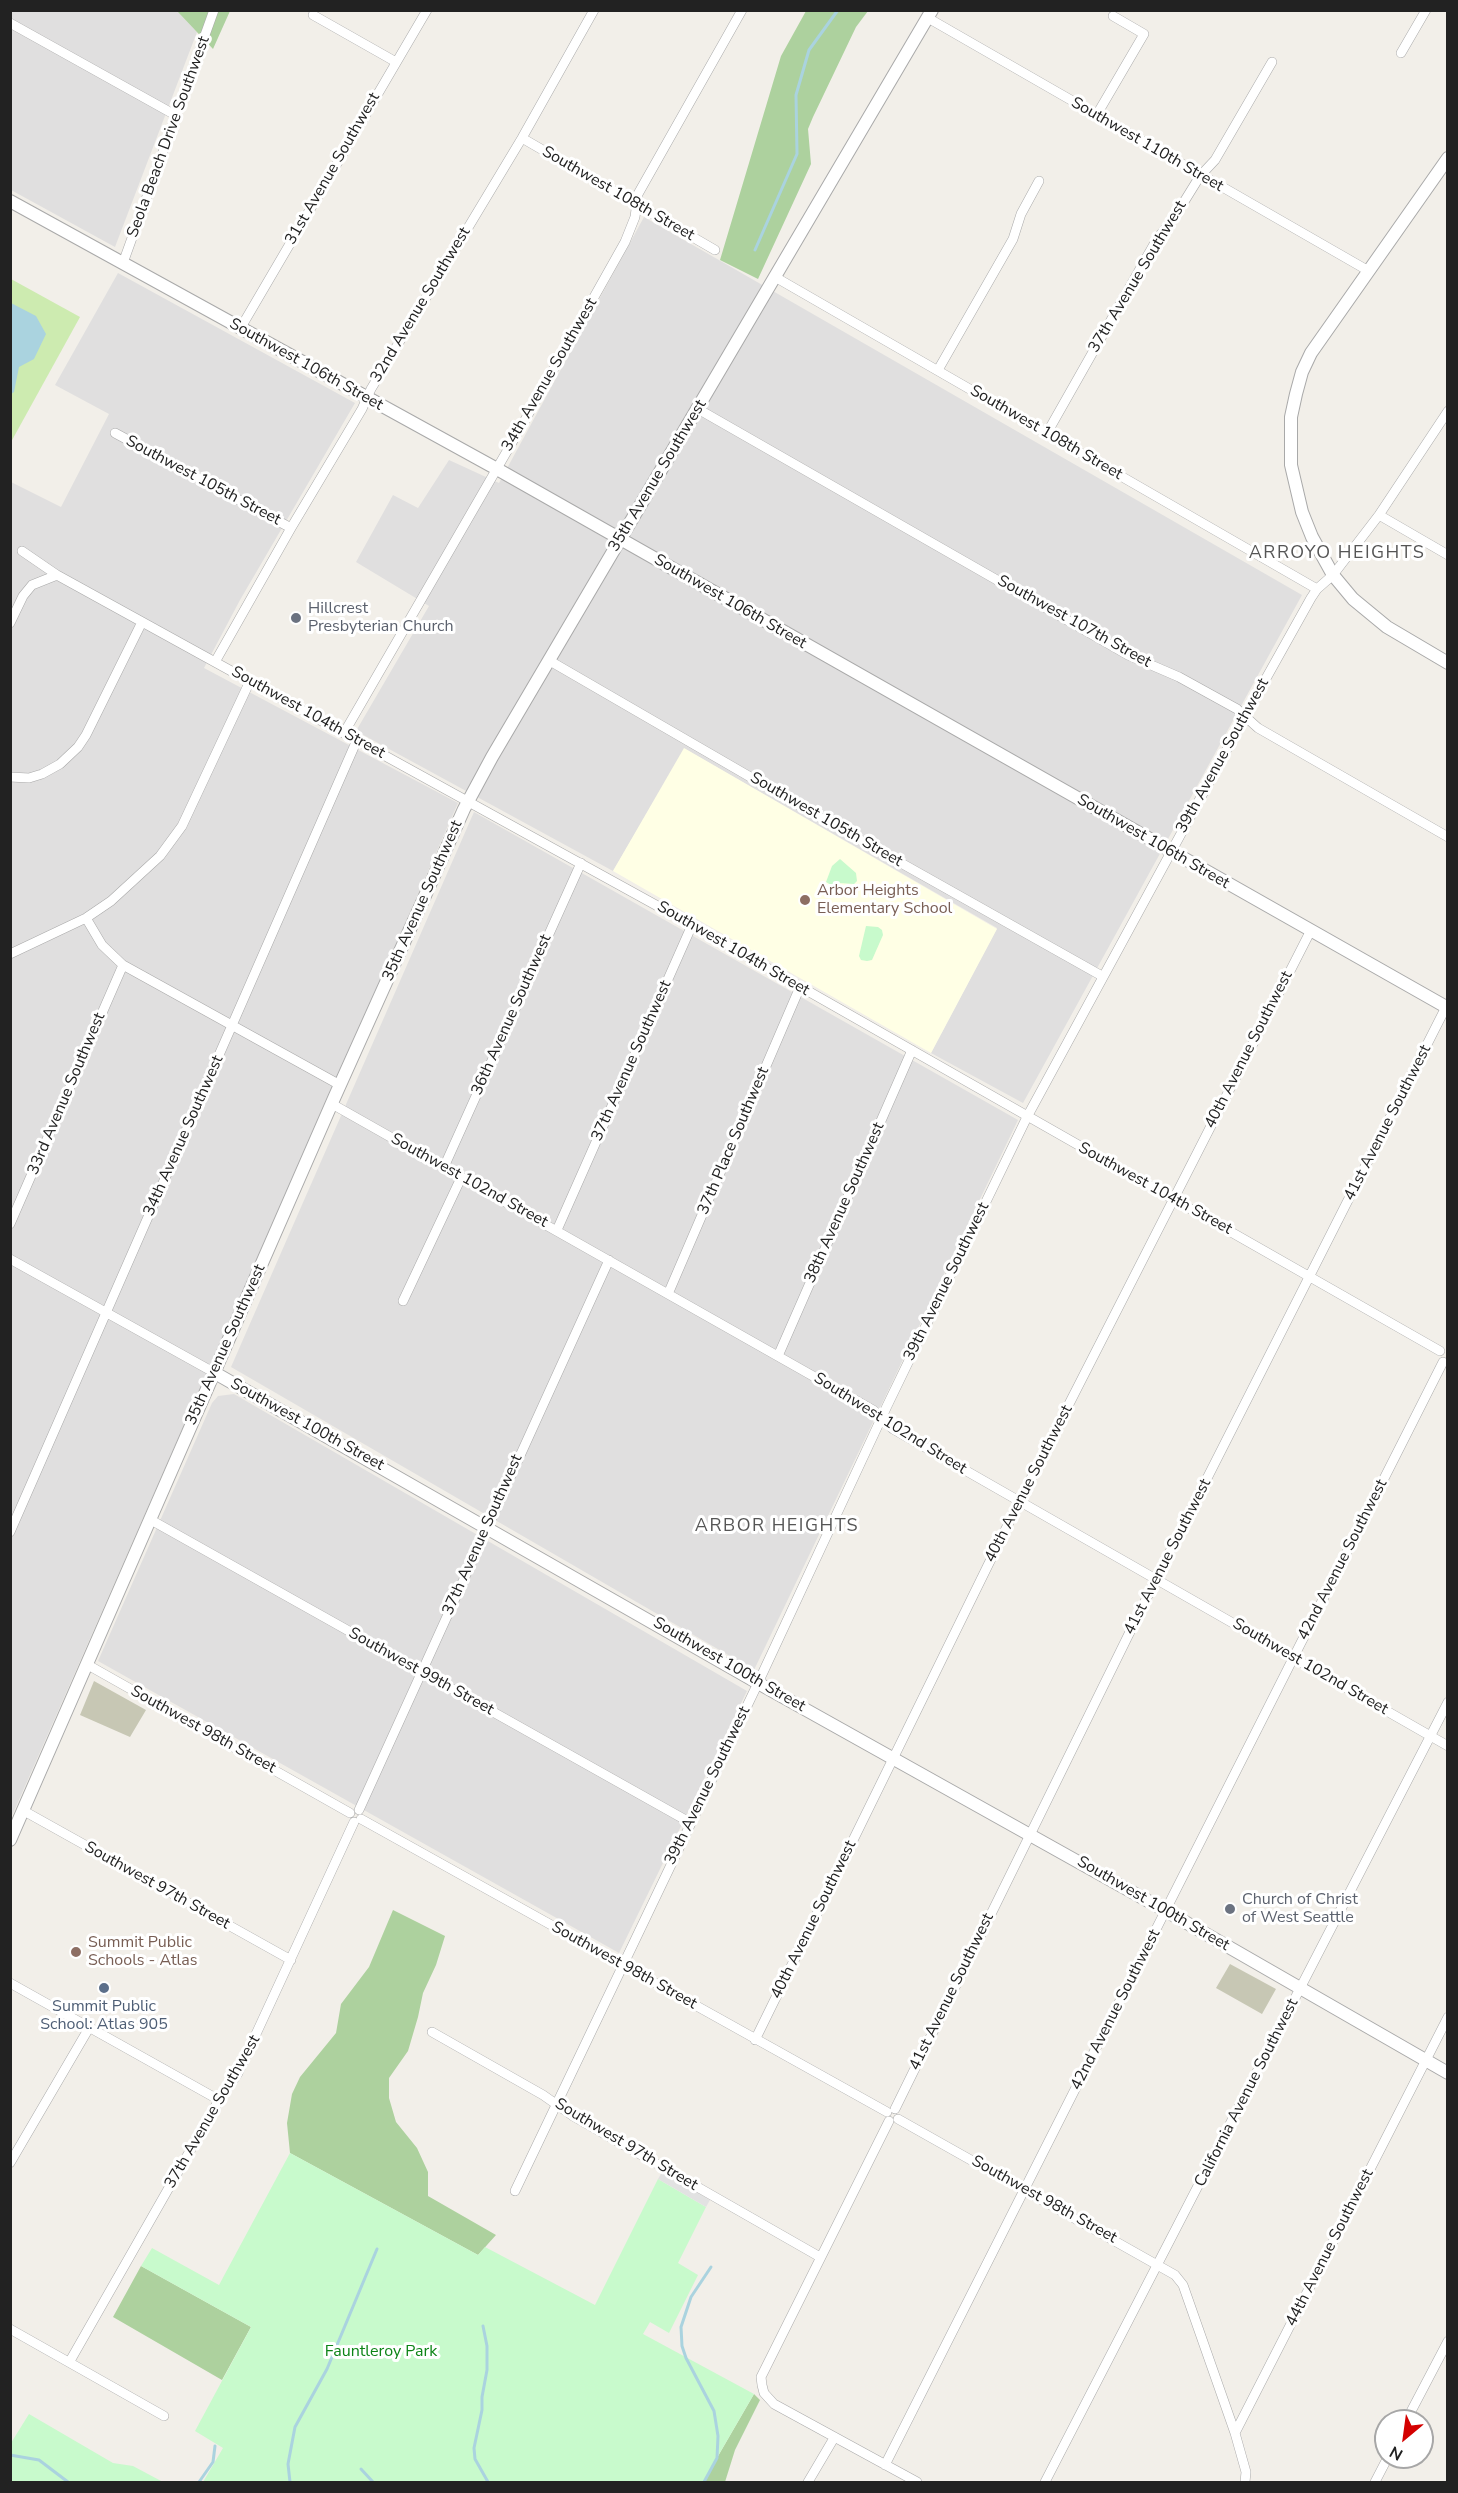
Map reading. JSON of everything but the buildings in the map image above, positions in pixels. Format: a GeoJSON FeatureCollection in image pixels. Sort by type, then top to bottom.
{"type":"FeatureCollection","features":[{"type":"Feature","properties":{"kind":"street","name":"Seola Beach Drive Southwest"},"geometry":{"type":"LineString","coordinates":[[123,263],[214,10]]}},
{"type":"Feature","properties":{"kind":"street","name":"31st Avenue Southwest"},"geometry":{"type":"LineString","coordinates":[[240,328],[427,10]]}},
{"type":"Feature","properties":{"kind":"street","name":"32nd Avenue Southwest"},"geometry":{"type":"LineString","coordinates":[[215,662],[371,389],[522,138],[594,10]]}},
{"type":"Feature","properties":{"kind":"street","name":"34th Avenue Southwest"},"geometry":{"type":"LineString","coordinates":[[344,733],[625,242],[635,217],[638,194],[742,10]]}},
{"type":"Feature","properties":{"kind":"street"},"geometry":{"type":"LineString","coordinates":[[1401,53],[1426,10]]}},
{"type":"Feature","properties":{"kind":"street","name":"Southwest 110th Street"},"geometry":{"type":"LineString","coordinates":[[930,14],[1096,116],[1367,270]]}},
{"type":"Feature","properties":{"kind":"street","name":"35th Avenue Southwest"},"geometry":{"type":"LineString","coordinates":[[10,1840],[340,1085],[468,802],[930,14]]}},
{"type":"Feature","properties":{"kind":"street"},"geometry":{"type":"LineString","coordinates":[[313,15],[396,62]]}},
{"type":"Feature","properties":{"kind":"street"},"geometry":{"type":"LineString","coordinates":[[1096,116],[1144,34],[1113,16]]}},
{"type":"Feature","properties":{"kind":"street"},"geometry":{"type":"LineString","coordinates":[[10,23],[177,116]]}},
{"type":"Feature","properties":{"kind":"street","name":"37th Avenue Southwest"},"geometry":{"type":"LineString","coordinates":[[1047,433],[1157,239],[1174,218],[1200,176],[1215,160],[1272,62]]}},
{"type":"Feature","properties":{"kind":"street","name":"Southwest 108th Street"},"geometry":{"type":"LineString","coordinates":[[522,138],[716,250]]}},
{"type":"Feature","properties":{"kind":"street"},"geometry":{"type":"LineString","coordinates":[[1448,158],[1367,270],[1311,353],[1302,372],[1291,417],[1291,465],[1295,488],[1312,537],[1333,575],[1353,599],[1387,627],[1448,663]]}},
{"type":"Feature","properties":{"kind":"street"},"geometry":{"type":"LineString","coordinates":[[938,370],[1012,239],[1021,214],[1039,182]]}},
{"type":"Feature","properties":{"kind":"street","name":"Southwest 106th Street"},"geometry":{"type":"LineString","coordinates":[[10,201],[496,469],[1447,1008]]}},
{"type":"Feature","properties":{"kind":"street","name":"Southwest 108th Street"},"geometry":{"type":"LineString","coordinates":[[775,277],[1317,589]]}},
{"type":"Feature","properties":{"kind":"street","name":"Southwest 107th Street"},"geometry":{"type":"LineString","coordinates":[[698,409],[1128,655],[1179,677],[1237,710],[1258,728],[1448,837]]}},
{"type":"Feature","properties":{"kind":"street","name":"39th Avenue Southwest"},"geometry":{"type":"LineString","coordinates":[[515,2191],[1027,1117],[1170,852],[1317,589],[1333,575],[1379,515],[1448,411]]}},
{"type":"Feature","properties":{"kind":"street","name":"Southwest 105th Street"},"geometry":{"type":"LineString","coordinates":[[115,433],[291,528]]}},
{"type":"Feature","properties":{"kind":"street"},"geometry":{"type":"LineString","coordinates":[[1379,515],[1448,555]]}},
{"type":"Feature","properties":{"kind":"street","name":"Southwest 104th Street"},"geometry":{"type":"LineString","coordinates":[[22,552],[57,575],[581,862],[1172,1200],[1444,1349]]}},
{"type":"Feature","properties":{"kind":"street"},"geometry":{"type":"LineString","coordinates":[[10,623],[23,596],[32,585],[57,575]]}},
{"type":"Feature","properties":{"kind":"street"},"geometry":{"type":"LineString","coordinates":[[10,777],[29,778],[42,774],[60,764],[78,747],[142,622]]}},
{"type":"Feature","properties":{"kind":"street","name":"Southwest 105th Street"},"geometry":{"type":"LineString","coordinates":[[550,661],[1102,976]]}},
{"type":"Feature","properties":{"kind":"street"},"geometry":{"type":"LineString","coordinates":[[10,954],[86,918],[134,882],[160,856],[182,826],[250,681]]}},
{"type":"Feature","properties":{"kind":"street","name":"34th Avenue Southwest"},"geometry":{"type":"LineString","coordinates":[[10,1532],[357,740]]}},
{"type":"Feature","properties":{"kind":"street","name":"36th Avenue Southwest"},"geometry":{"type":"LineString","coordinates":[[444,1167],[581,862]]}},
{"type":"Feature","properties":{"kind":"street"},"geometry":{"type":"LineString","coordinates":[[86,918],[102,945],[123,964],[340,1085]]}},
{"type":"Feature","properties":{"kind":"street","name":"37th Avenue Southwest"},"geometry":{"type":"LineString","coordinates":[[557,1230],[692,925]]}},
{"type":"Feature","properties":{"kind":"street","name":"40th Avenue Southwest"},"geometry":{"type":"LineString","coordinates":[[755,2040],[1019,1502],[1310,932]]}},
{"type":"Feature","properties":{"kind":"street","name":"33rd Avenue Southwest"},"geometry":{"type":"LineString","coordinates":[[10,1224],[123,964]]}},
{"type":"Feature","properties":{"kind":"street","name":"37th Place Southwest"},"geometry":{"type":"LineString","coordinates":[[668,1294],[800,987]]}},
{"type":"Feature","properties":{"kind":"street","name":"41st Avenue Southwest"},"geometry":{"type":"LineString","coordinates":[[834,2438],[774,2404],[764,2393],[761,2377],[1156,1580],[1447,1008]]}},
{"type":"Feature","properties":{"kind":"street","name":"38th Avenue Southwest"},"geometry":{"type":"LineString","coordinates":[[778,1356],[912,1050]]}},
{"type":"Feature","properties":{"kind":"street","name":"Southwest 102nd Street"},"geometry":{"type":"LineString","coordinates":[[332,1104],[873,1410],[893,1429],[1448,1746]]}},
{"type":"Feature","properties":{"kind":"street"},"geometry":{"type":"LineString","coordinates":[[403,1301],[461,1178]]}},
{"type":"Feature","properties":{"kind":"street","name":"Southwest 100th Street"},"geometry":{"type":"LineString","coordinates":[[10,1259],[487,1526],[758,1683],[1030,1834],[1448,2073]]}},
{"type":"Feature","properties":{"kind":"street","name":"37th Avenue Southwest"},"geometry":{"type":"LineString","coordinates":[[70,2361],[219,2100],[238,2073],[609,1260]]}},
{"type":"Feature","properties":{"kind":"street"},"geometry":{"type":"LineString","coordinates":[[1444,1349],[1439,1356],[1445,1363]]}},
{"type":"Feature","properties":{"kind":"street","name":"42nd Avenue Southwest"},"geometry":{"type":"LineString","coordinates":[[885,2465],[1445,1363]]}},
{"type":"Feature","properties":{"kind":"street","name":"Southwest 99th Street"},"geometry":{"type":"LineString","coordinates":[[151,1520],[691,1823]]}},
{"type":"Feature","properties":{"kind":"street","name":"Southwest 98th Street"},"geometry":{"type":"LineString","coordinates":[[88,1665],[1175,2275],[1183,2286],[1235,2433]]}},
{"type":"Feature","properties":{"kind":"street","name":"California Avenue Southwest"},"geometry":{"type":"LineString","coordinates":[[1045,2482],[1448,1702]]}},
{"type":"Feature","properties":{"kind":"street","name":"Southwest 97th Street"},"geometry":{"type":"LineString","coordinates":[[24,1811],[291,1960]]}},
{"type":"Feature","properties":{"kind":"street"},"geometry":{"type":"LineString","coordinates":[[10,1983],[219,2100]]}},
{"type":"Feature","properties":{"kind":"street","name":"44th Avenue Southwest"},"geometry":{"type":"LineString","coordinates":[[1235,2433],[1448,2017]]}},
{"type":"Feature","properties":{"kind":"street"},"geometry":{"type":"LineString","coordinates":[[10,2163],[89,2028]]}},
{"type":"Feature","properties":{"kind":"street","name":"Southwest 97th Street"},"geometry":{"type":"LineString","coordinates":[[432,2032],[573,2116],[820,2257]]}},
{"type":"Feature","properties":{"kind":"street"},"geometry":{"type":"LineString","coordinates":[[10,2329],[164,2416]]}},
{"type":"Feature","properties":{"kind":"street"},"geometry":{"type":"LineString","coordinates":[[1412,2409],[1448,2341]]}},
{"type":"Feature","properties":{"kind":"street"},"geometry":{"type":"LineString","coordinates":[[1235,2433],[1246,2472],[1245,2482]]}},
{"type":"Feature","properties":{"kind":"street"},"geometry":{"type":"LineString","coordinates":[[808,2482],[834,2438],[917,2482]]}},
{"type":"Feature","properties":{"kind":"shaded area"},"geometry":{"type":"Polygon","coordinates":[[[11,11],[177,11],[197,32],[115,247],[11,190],[11,11]]]}},
{"type":"Feature","properties":{"kind":"shaded area"},"geometry":{"type":"Polygon","coordinates":[[[644,217],[1302,595],[1023,1103],[931,1053],[997,928],[685,749],[613,871],[356,731],[429,606],[356,562],[393,495],[418,508],[449,460],[499,483],[644,217]]]}},
{"type":"Feature","properties":{"kind":"shaded area"},"geometry":{"type":"Polygon","coordinates":[[[118,273],[355,403],[240,600],[204,668],[458,803],[11,1818],[11,482],[61,507],[109,414],[55,385],[118,273]]]}},
{"type":"Feature","properties":{"kind":"shaded area","name":"Arbor Heights Elementary School"},"geometry":{"type":"Polygon","coordinates":[[[684,748],[997,929],[931,1053],[613,871],[684,748]]]}},
{"type":"Feature","properties":{"kind":"shaded area"},"geometry":{"type":"Polygon","coordinates":[[[474,812],[1018,1120],[754,1670],[231,1367],[474,812]]]}},
{"type":"Feature","properties":{"kind":"shaded area"},"geometry":{"type":"Polygon","coordinates":[[[234,1394],[747,1691],[619,1953],[98,1661],[212,1403],[218,1396],[234,1394]]]}},
{"type":"Feature","properties":{"kind":"shaded area"},"geometry":{"type":"Polygon","coordinates":[[[94,1681],[146,1710],[130,1737],[80,1715],[94,1681]]]}},
{"type":"Feature","properties":{"kind":"shaded area"},"geometry":{"type":"Polygon","coordinates":[[[1230,1964],[1276,1989],[1262,2014],[1216,1988],[1230,1964]]]}},
{"type":"Feature","properties":{"kind":"shaded area"},"geometry":{"type":"Polygon","coordinates":[[[662,2172],[710,2200],[706,2207],[658,2179],[662,2172]]]}},
{"type":"Feature","properties":{"kind":"green space"},"geometry":{"type":"Polygon","coordinates":[[[177,11],[230,11],[213,49],[177,11]]]}},
{"type":"Feature","properties":{"kind":"green space"},"geometry":{"type":"Polygon","coordinates":[[[806,11],[868,11],[856,27],[808,129],[811,164],[758,279],[720,260],[781,56],[806,11]]]}},
{"type":"Feature","properties":{"kind":"green space"},"geometry":{"type":"Polygon","coordinates":[[[11,279],[80,317],[11,442],[11,279]]]}},
{"type":"Feature","properties":{"kind":"green space"},"geometry":{"type":"Polygon","coordinates":[[[840,859],[856,873],[857,881],[854,884],[831,885],[826,882],[832,866],[840,859]]]}},
{"type":"Feature","properties":{"kind":"green space"},"geometry":{"type":"Polygon","coordinates":[[[866,926],[878,927],[882,930],[883,935],[872,960],[867,961],[861,960],[859,956],[866,926]]]}},
{"type":"Feature","properties":{"kind":"green space"},"geometry":{"type":"Polygon","coordinates":[[[393,1910],[445,1936],[436,1965],[423,1993],[408,2051],[389,2078],[389,2098],[396,2122],[417,2148],[428,2172],[428,2196],[496,2235],[478,2255],[290,2153],[287,2123],[292,2094],[300,2077],[336,2033],[341,2004],[369,1967],[393,1910]]]}},
{"type":"Feature","properties":{"kind":"green space","name":"Fauntleroy Park"},"geometry":{"type":"Polygon","coordinates":[[[290,2153],[478,2255],[485,2247],[595,2305],[658,2179],[706,2207],[678,2263],[698,2275],[669,2333],[650,2322],[643,2334],[754,2394],[703,2482],[203,2482],[223,2448],[195,2431],[251,2327],[141,2266],[152,2248],[219,2285],[290,2153]]]}},
{"type":"Feature","properties":{"kind":"green space"},"geometry":{"type":"Polygon","coordinates":[[[141,2266],[251,2327],[222,2380],[113,2317],[141,2266]]]}},
{"type":"Feature","properties":{"kind":"green space"},"geometry":{"type":"Polygon","coordinates":[[[754,2394],[760,2400],[735,2450],[725,2482],[703,2482],[754,2394]]]}},
{"type":"Feature","properties":{"kind":"green space"},"geometry":{"type":"Polygon","coordinates":[[[29,2414],[113,2463],[133,2466],[163,2482],[11,2482],[11,2443],[29,2414]]]}},
{"type":"Feature","properties":{"kind":"water"},"geometry":{"type":"Polygon","coordinates":[[[11,303],[36,316],[46,334],[34,359],[19,367],[14,392],[11,394],[11,303]]]}},
{"type":"Feature","properties":{"kind":"waterway"},"geometry":{"type":"LineString","coordinates":[[755,250],[797,154],[796,95],[809,50],[838,10]]}},
{"type":"Feature","properties":{"kind":"waterway"},"geometry":{"type":"LineString","coordinates":[[290,2482],[288,2464],[295,2427],[327,2369],[377,2249]]}},
{"type":"Feature","properties":{"kind":"waterway"},"geometry":{"type":"LineString","coordinates":[[704,2482],[717,2458],[718,2436],[714,2411],[686,2358],[682,2346],[681,2327],[691,2297],[711,2267]]}},
{"type":"Feature","properties":{"kind":"waterway"},"geometry":{"type":"LineString","coordinates":[[483,2326],[487,2346],[487,2370],[474,2448],[475,2459],[488,2482]]}},
{"type":"Feature","properties":{"kind":"waterway"},"geometry":{"type":"LineString","coordinates":[[199,2482],[213,2462],[215,2446]]}},
{"type":"Feature","properties":{"kind":"waterway"},"geometry":{"type":"LineString","coordinates":[[10,2455],[39,2460],[68,2482]]}},
{"type":"Feature","properties":{"kind":"waterway"},"geometry":{"type":"LineString","coordinates":[[361,2469],[373,2482]]}},
{"type":"Feature","properties":{"kind":"place","name":"Hillcrest Presbyterian Church"},"geometry":{"type":"Point","coordinates":[296,618]}},
{"type":"Feature","properties":{"kind":"place","name":"Arbor Heights Elementary School"},"geometry":{"type":"Point","coordinates":[805,900]}},
{"type":"Feature","properties":{"kind":"place","name":"Church of Christ of West Seattle"},"geometry":{"type":"Point","coordinates":[1230,1909]}},
{"type":"Feature","properties":{"kind":"place","name":"Summit Public Schools - Atlas"},"geometry":{"type":"Point","coordinates":[76,1952]}},
{"type":"Feature","properties":{"kind":"place","name":"Summit Public School: Atlas 905"},"geometry":{"type":"Point","coordinates":[104,1988]}},
{"type":"Feature","properties":{"kind":"district","name":"ARROYO HEIGHTS"},"geometry":{"type":"Point","coordinates":[1337,554]}},
{"type":"Feature","properties":{"kind":"district","name":"ARBOR HEIGHTS"},"geometry":{"type":"Point","coordinates":[777,1527]}}]}
